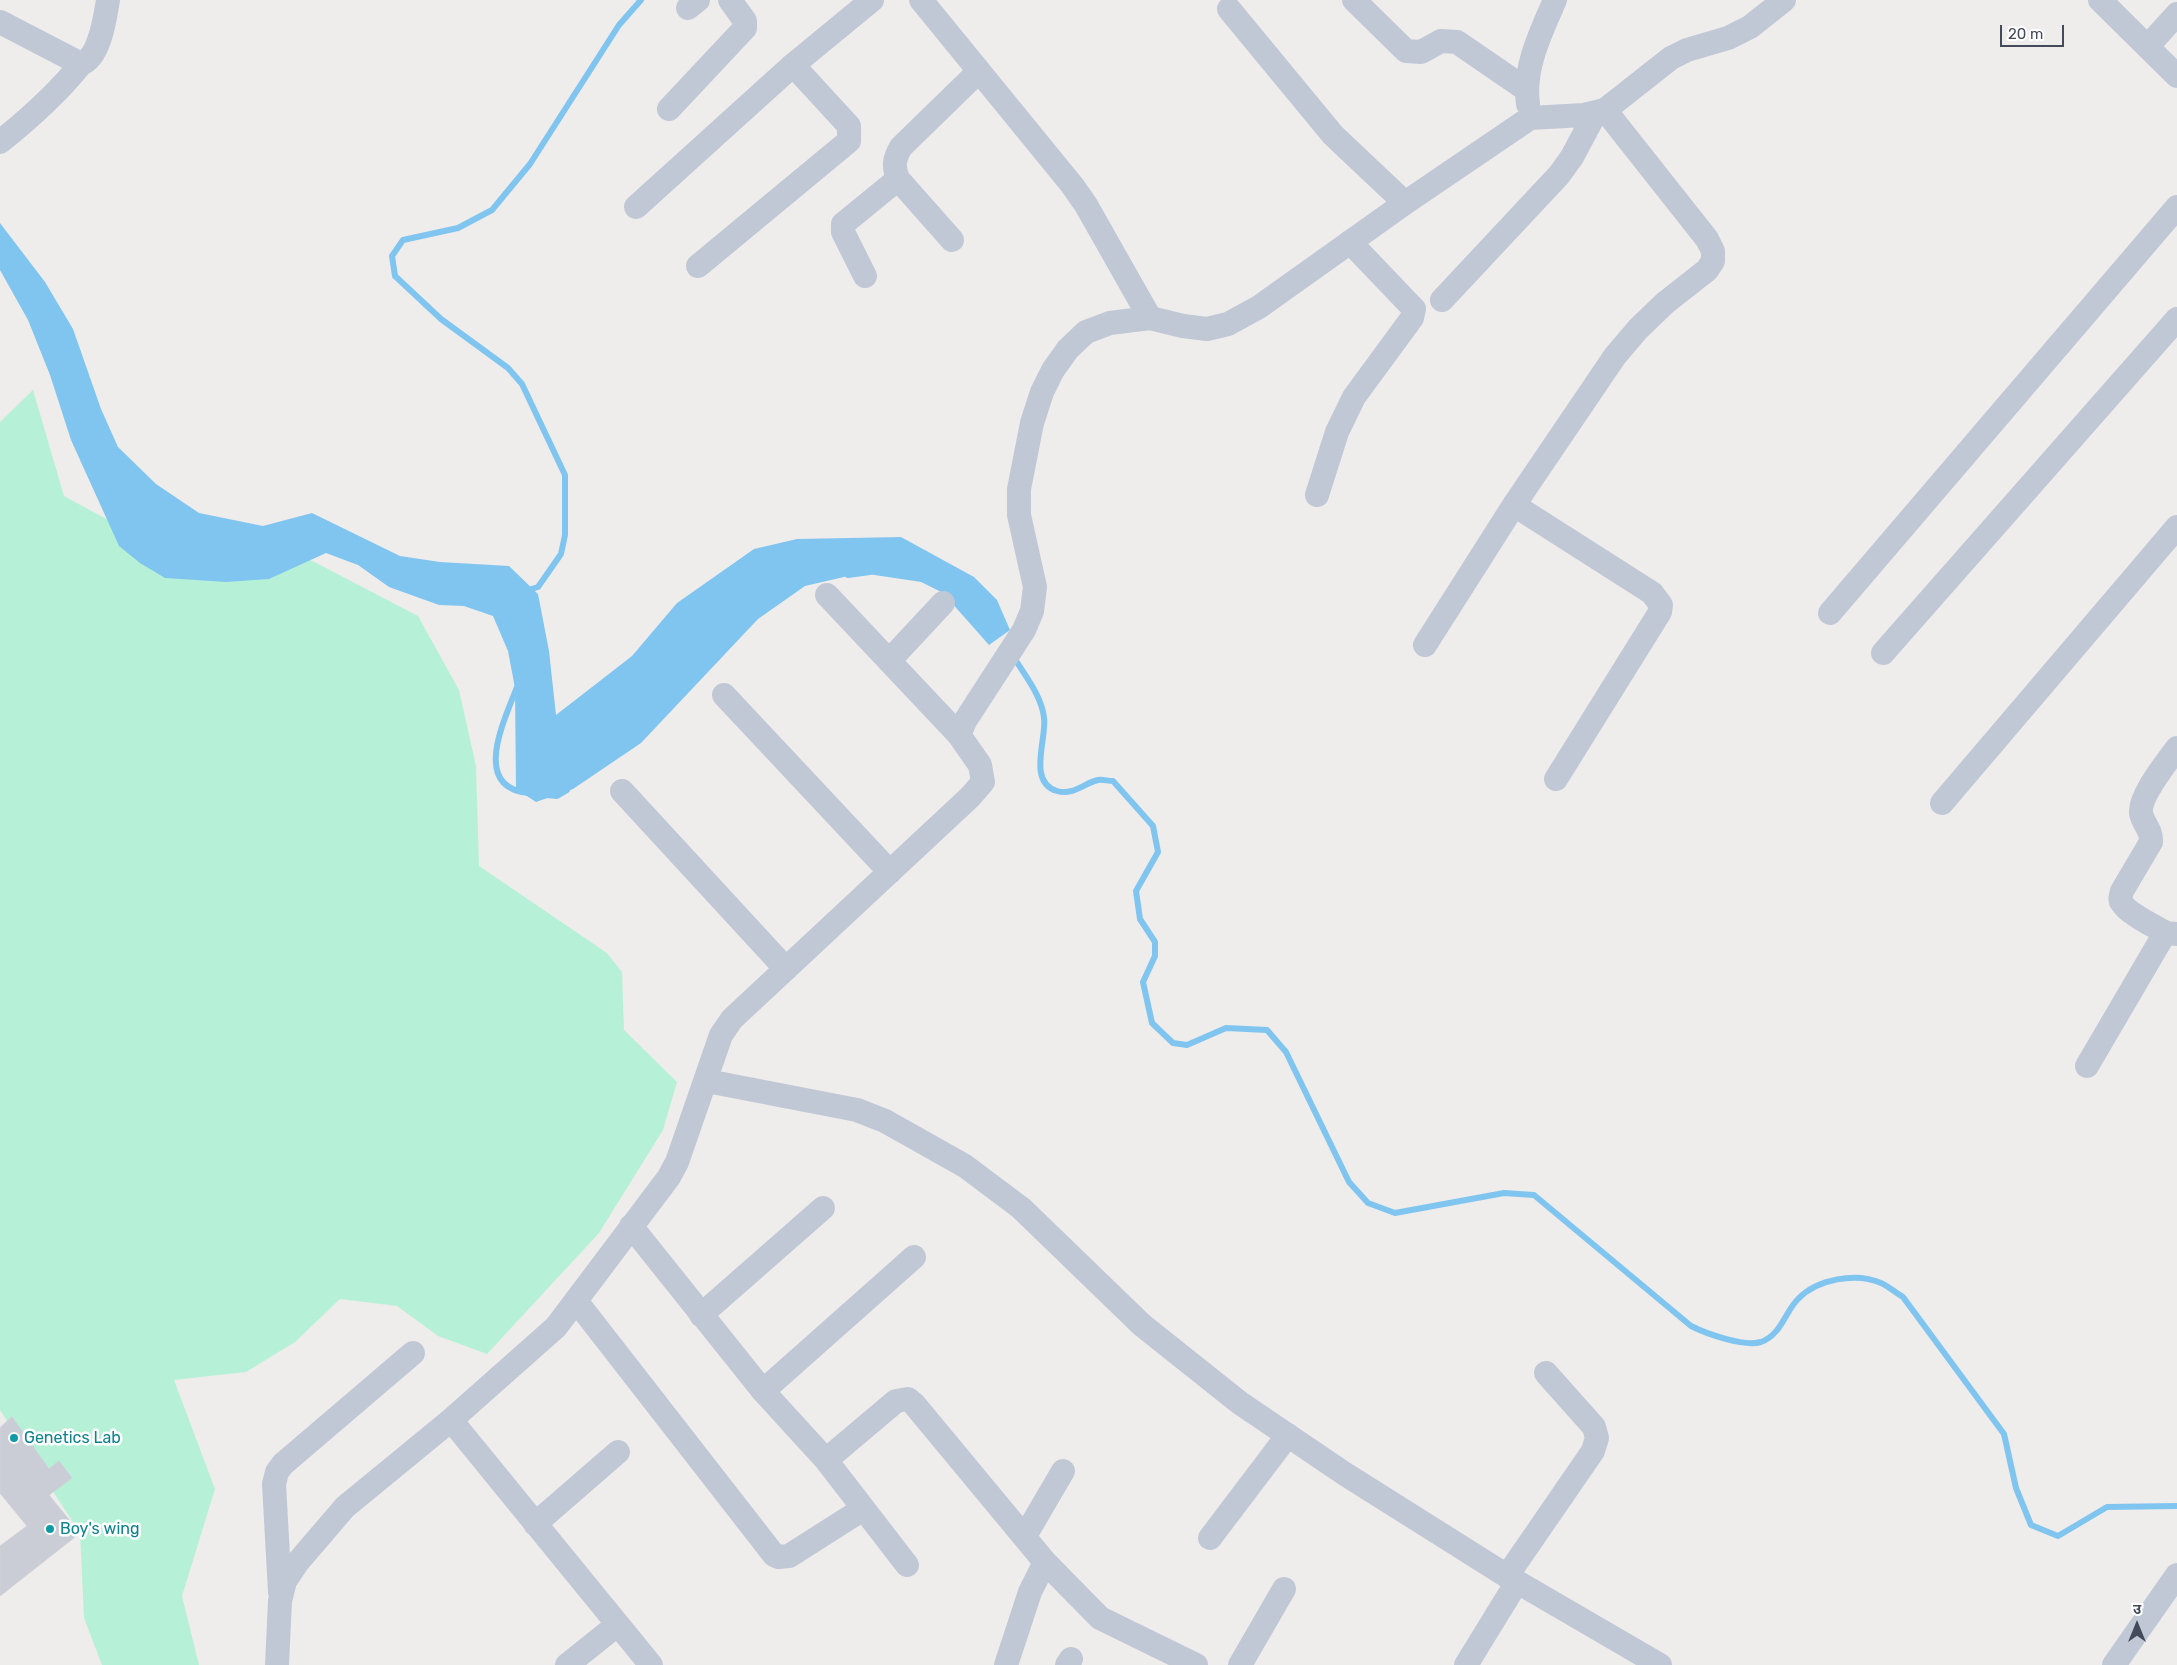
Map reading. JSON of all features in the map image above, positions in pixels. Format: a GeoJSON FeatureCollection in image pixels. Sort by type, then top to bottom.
{"type":"FeatureCollection","features":[{"type":"Feature","properties":{"kind":"street"},"geometry":{"type":"LineString","coordinates":[[0,142],[40,110],[60,91],[81,64],[86,62],[98,44],[104,25],[108,0]]}},
{"type":"Feature","properties":{"kind":"street"},"geometry":{"type":"LineString","coordinates":[[670,109],[745,28],[745,21],[730,0]]}},
{"type":"Feature","properties":{"kind":"street"},"geometry":{"type":"LineString","coordinates":[[636,208],[793,65],[872,0]]}},
{"type":"Feature","properties":{"kind":"street"},"geometry":{"type":"LineString","coordinates":[[921,0],[978,72],[1058,167],[1086,205],[1150,318]]}},
{"type":"Feature","properties":{"kind":"street"},"geometry":{"type":"LineString","coordinates":[[1354,0],[1406,51],[1421,52],[1441,41],[1456,42],[1527,90]]}},
{"type":"Feature","properties":{"kind":"street"},"geometry":{"type":"LineString","coordinates":[[1530,118],[1527,90],[1533,55],[1555,0]]}},
{"type":"Feature","properties":{"kind":"street"},"geometry":{"type":"LineString","coordinates":[[1442,300],[1553,182],[1572,157],[1601,111],[1670,58],[1687,50],[1728,38],[1750,27],[1784,0]]}},
{"type":"Feature","properties":{"kind":"street"},"geometry":{"type":"LineString","coordinates":[[2100,0],[2177,76]]}},
{"type":"Feature","properties":{"kind":"street"},"geometry":{"type":"LineString","coordinates":[[1229,9],[1323,124],[1405,202]]}},
{"type":"Feature","properties":{"kind":"street"},"geometry":{"type":"LineString","coordinates":[[2148,46],[2177,14]]}},
{"type":"Feature","properties":{"kind":"street"},"geometry":{"type":"LineString","coordinates":[[0,22],[81,64]]}},
{"type":"Feature","properties":{"kind":"street"},"geometry":{"type":"LineString","coordinates":[[698,266],[849,141],[849,126],[793,65]]}},
{"type":"Feature","properties":{"kind":"street"},"geometry":{"type":"LineString","coordinates":[[952,240],[898,179],[894,162],[901,147],[978,72]]}},
{"type":"Feature","properties":{"kind":"street"},"geometry":{"type":"LineString","coordinates":[[959,735],[965,721],[1024,630],[1032,611],[1035,587],[1019,515],[1019,489],[1032,423],[1042,392],[1053,370],[1068,349],[1086,332],[1110,322],[1150,318],[1183,326],[1207,328],[1228,324],[1259,307],[1312,267],[1405,202],[1530,118],[1584,115],[1601,111]]}},
{"type":"Feature","properties":{"kind":"street"},"geometry":{"type":"LineString","coordinates":[[1425,646],[1514,505],[1615,356],[1658,309],[1707,270],[1713,261],[1713,252],[1706,239],[1601,111]]}},
{"type":"Feature","properties":{"kind":"street"},"geometry":{"type":"LineString","coordinates":[[866,276],[843,232],[843,224],[898,179]]}},
{"type":"Feature","properties":{"kind":"street"},"geometry":{"type":"LineString","coordinates":[[1830,613],[2177,207]]}},
{"type":"Feature","properties":{"kind":"street"},"geometry":{"type":"LineString","coordinates":[[1317,495],[1345,414],[1354,397],[1412,318],[1414,309],[1350,242]]}},
{"type":"Feature","properties":{"kind":"street"},"geometry":{"type":"LineString","coordinates":[[1883,653],[2177,319]]}},
{"type":"Feature","properties":{"kind":"street"},"geometry":{"type":"LineString","coordinates":[[1514,505],[1652,593],[1661,605],[1660,612],[1556,779]]}},
{"type":"Feature","properties":{"kind":"street"},"geometry":{"type":"LineString","coordinates":[[1942,803],[2177,527]]}},
{"type":"Feature","properties":{"kind":"street"},"geometry":{"type":"LineString","coordinates":[[280,1601],[285,1581],[297,1563],[345,1507],[451,1420],[556,1327],[577,1302],[677,1162],[707,1081],[721,1035],[732,1019],[970,797],[983,782],[980,765],[959,735],[827,595]]}},
{"type":"Feature","properties":{"kind":"street"},"geometry":{"type":"LineString","coordinates":[[889,661],[943,603]]}},
{"type":"Feature","properties":{"kind":"street"},"geometry":{"type":"LineString","coordinates":[[724,695],[890,872]]}},
{"type":"Feature","properties":{"kind":"street"},"geometry":{"type":"LineString","coordinates":[[2087,1066],[2171,933],[2128,909],[2122,904],[2120,898],[2122,891],[2151,842],[2152,835],[2141,813],[2145,797],[2177,748]]}},
{"type":"Feature","properties":{"kind":"street"},"geometry":{"type":"LineString","coordinates":[[622,791],[786,970]]}},
{"type":"Feature","properties":{"kind":"street"},"geometry":{"type":"LineString","coordinates":[[707,1081],[857,1110],[885,1121],[965,1166],[1022,1208],[1142,1325],[1240,1403],[1345,1474],[1512,1579],[1660,1665]]}},
{"type":"Feature","properties":{"kind":"street"},"geometry":{"type":"LineString","coordinates":[[702,1315],[823,1208]]}},
{"type":"Feature","properties":{"kind":"street"},"geometry":{"type":"LineString","coordinates":[[631,1226],[763,1390],[826,1460],[907,1565]]}},
{"type":"Feature","properties":{"kind":"street"},"geometry":{"type":"LineString","coordinates":[[763,1390],[914,1256]]}},
{"type":"Feature","properties":{"kind":"street"},"geometry":{"type":"LineString","coordinates":[[577,1302],[774,1555],[779,1557],[789,1556],[863,1509]]}},
{"type":"Feature","properties":{"kind":"street"},"geometry":{"type":"LineString","coordinates":[[277,1665],[280,1601],[274,1484],[277,1472],[283,1464],[413,1352]]}},
{"type":"Feature","properties":{"kind":"street"},"geometry":{"type":"LineString","coordinates":[[1466,1665],[1512,1579],[1593,1451],[1597,1438],[1594,1427],[1546,1373]]}},
{"type":"Feature","properties":{"kind":"street"},"geometry":{"type":"LineString","coordinates":[[826,1460],[896,1401],[908,1399],[1045,1562],[1100,1618],[1196,1665]]}},
{"type":"Feature","properties":{"kind":"street"},"geometry":{"type":"LineString","coordinates":[[451,1420],[651,1665]]}},
{"type":"Feature","properties":{"kind":"street"},"geometry":{"type":"LineString","coordinates":[[1210,1538],[1288,1435]]}},
{"type":"Feature","properties":{"kind":"street"},"geometry":{"type":"LineString","coordinates":[[535,1524],[618,1452]]}},
{"type":"Feature","properties":{"kind":"street"},"geometry":{"type":"LineString","coordinates":[[1024,1536],[1063,1472]]}},
{"type":"Feature","properties":{"kind":"street"},"geometry":{"type":"LineString","coordinates":[[1006,1665],[1030,1592],[1045,1562]]}},
{"type":"Feature","properties":{"kind":"street"},"geometry":{"type":"LineString","coordinates":[[2114,1665],[2177,1575]]}},
{"type":"Feature","properties":{"kind":"street"},"geometry":{"type":"LineString","coordinates":[[1240,1665],[1284,1589]]}},
{"type":"Feature","properties":{"kind":"street"},"geometry":{"type":"LineString","coordinates":[[567,1665],[617,1625]]}},
{"type":"Feature","properties":{"kind":"green space"},"geometry":{"type":"Polygon","coordinates":[[[33,390],[64,496],[121,527],[301,555],[418,616],[459,690],[476,766],[479,866],[607,953],[622,972],[624,1030],[677,1082],[663,1130],[599,1233],[487,1354],[438,1336],[397,1306],[340,1299],[295,1342],[246,1372],[174,1380],[215,1489],[182,1596],[199,1665],[102,1665],[84,1618],[80,1533],[0,1410],[0,422],[33,390]]]}},
{"type":"Feature","properties":{"kind":"water"},"geometry":{"type":"Polygon","coordinates":[[[0,223],[45,282],[73,329],[101,409],[118,447],[156,484],[199,513],[263,526],[312,513],[400,556],[440,562],[509,566],[538,594],[549,651],[556,715],[632,656],[677,603],[754,549],[797,539],[901,537],[974,577],[997,600],[1010,630],[989,645],[935,584],[861,573],[805,586],[758,619],[641,743],[573,789],[536,802],[516,789],[515,688],[508,651],[493,616],[464,606],[439,605],[389,587],[358,565],[326,553],[269,579],[226,582],[165,578],[140,563],[119,546],[71,440],[50,375],[28,320],[0,270],[0,223]]]}},
{"type":"Feature","properties":{"kind":"building","name":"Boy's wing"},"geometry":{"type":"Polygon","coordinates":[[[12,1417],[49,1469],[59,1461],[72,1478],[49,1495],[80,1533],[0,1596],[0,1546],[27,1526],[0,1493],[0,1428],[12,1417]]]}},
{"type":"Feature","properties":{"kind":"waterway"},"geometry":{"type":"LineString","coordinates":[[525,591],[538,587],[561,554],[565,535],[565,475],[522,384],[508,368],[441,319],[395,276],[392,256],[403,240],[458,228],[492,210],[530,164],[619,25],[641,0]]}},
{"type":"Feature","properties":{"kind":"waterway"},"geometry":{"type":"LineString","coordinates":[[848,575],[870,572]]}},
{"type":"Feature","properties":{"kind":"waterway"},"geometry":{"type":"LineString","coordinates":[[922,579],[944,590]]}},
{"type":"Feature","properties":{"kind":"waterway"},"geometry":{"type":"LineString","coordinates":[[1013,656],[1032,686],[1043,710],[1044,727],[1040,769],[1043,779],[1048,786],[1057,791],[1068,792],[1098,780],[1113,781],[1153,826],[1158,852],[1136,891],[1140,919],[1155,942],[1155,956],[1143,982],[1152,1023],[1173,1043],[1187,1045],[1226,1028],[1267,1030],[1286,1052],[1349,1182],[1368,1203],[1395,1213],[1504,1193],[1534,1195],[1691,1326],[1706,1333],[1745,1343],[1761,1342],[1768,1339],[1778,1329],[1798,1299],[1806,1292],[1826,1282],[1837,1279],[1860,1278],[1881,1283],[1903,1297],[2004,1434],[2016,1488],[2031,1525],[2058,1536],[2107,1507],[2177,1506]]}},
{"type":"Feature","properties":{"kind":"waterway"},"geometry":{"type":"LineString","coordinates":[[517,687],[500,733],[496,750],[496,766],[501,779],[511,788],[529,793]]}},
{"type":"Feature","properties":{"kind":"waterway"},"geometry":{"type":"LineString","coordinates":[[546,795],[557,796],[567,790]]}},
{"type":"Feature","properties":{"kind":"place","name":"Genetics Lab"},"geometry":{"type":"Point","coordinates":[14,1438]}},
{"type":"Feature","properties":{"kind":"place","name":"Boy's wing"},"geometry":{"type":"Point","coordinates":[50,1529]}}]}
